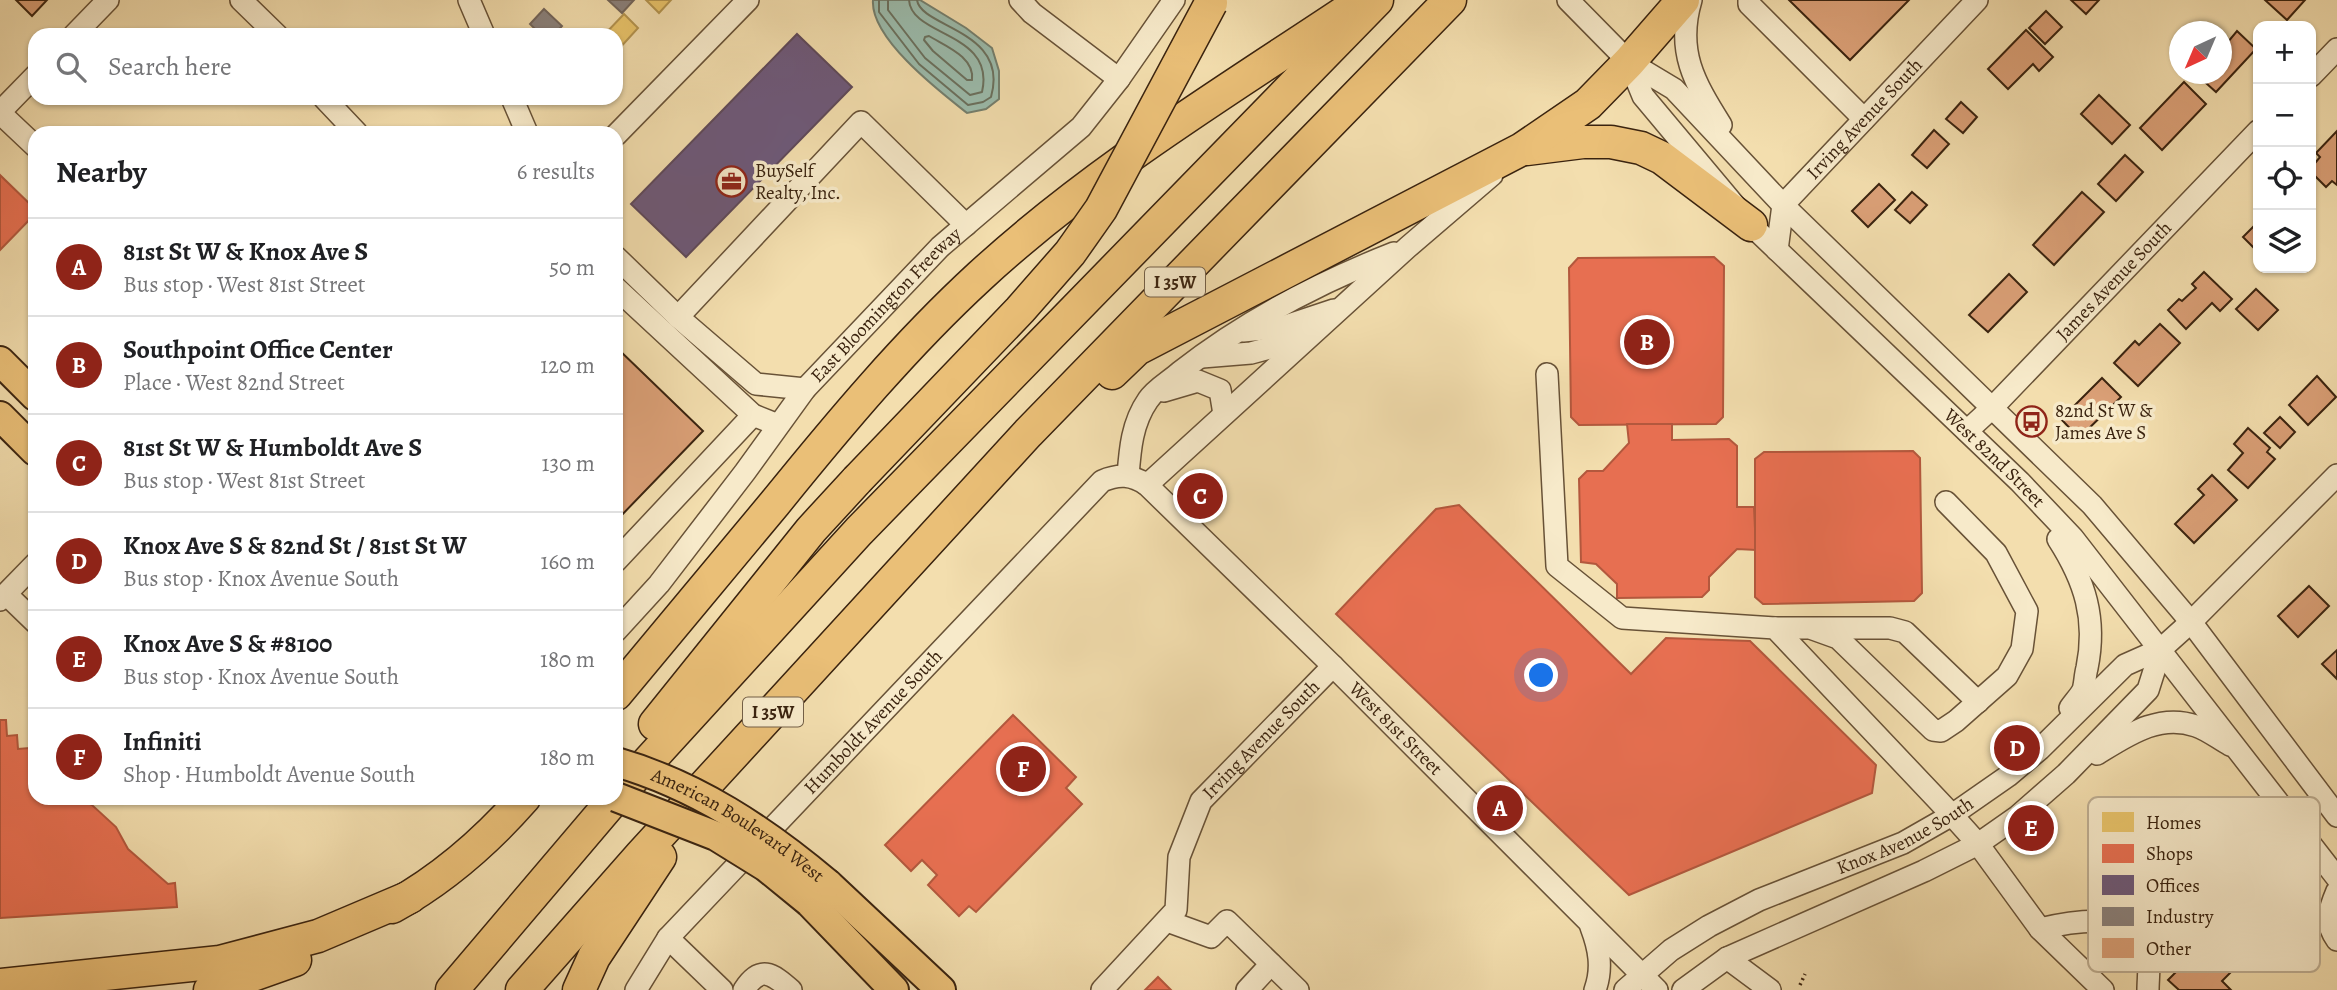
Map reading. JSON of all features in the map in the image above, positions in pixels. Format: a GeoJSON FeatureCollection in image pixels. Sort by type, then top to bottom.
{"type":"FeatureCollection","features":[{"type":"Feature","properties":{"kind":"highway"},"geometry":{"type":"LineString","coordinates":[[623,686],[844,419],[980,276],[1050,216],[1168,128],[1364,0]]}},
{"type":"Feature","properties":{"kind":"highway","name":"I 35W"},"geometry":{"type":"LineString","coordinates":[[623,790],[859,531],[1377,0]]}},
{"type":"Feature","properties":{"kind":"highway","name":"I 35W"},"geometry":{"type":"LineString","coordinates":[[522,990],[1028,433],[1450,0]]}},
{"type":"Feature","properties":{"kind":"highway"},"geometry":{"type":"LineString","coordinates":[[905,568],[1137,349],[1522,149],[1588,104],[1683,0]]}},
{"type":"Feature","properties":{"kind":"highway"},"geometry":{"type":"LineString","coordinates":[[623,763],[811,530],[1020,310],[1070,253],[1101,209],[1212,2]]}},
{"type":"Feature","properties":{"kind":"highway"},"geometry":{"type":"LineString","coordinates":[[1522,149],[1583,142],[1612,142],[1641,148],[1662,158],[1751,225]]}},
{"type":"Feature","properties":{"kind":"highway"},"geometry":{"type":"LineString","coordinates":[[210,990],[287,964],[410,897],[465,855],[518,805]]}},
{"type":"Feature","properties":{"kind":"highway"},"geometry":{"type":"LineString","coordinates":[[540,887],[593,805]]}},
{"type":"Feature","properties":{"kind":"highway","name":"I 35W"},"geometry":{"type":"LineString","coordinates":[[452,990],[610,805]]}},
{"type":"Feature","properties":{"kind":"highway"},"geometry":{"type":"LineString","coordinates":[[579,990],[594,957],[656,865],[684,809]]}},
{"type":"Feature","properties":{"kind":"highway"},"geometry":{"type":"LineString","coordinates":[[0,985],[220,962],[318,936],[410,897]]}},
{"type":"Feature","properties":{"kind":"main road"},"geometry":{"type":"LineString","coordinates":[[0,361],[28,390]]}},
{"type":"Feature","properties":{"kind":"main road"},"geometry":{"type":"LineString","coordinates":[[0,416],[28,444]]}},
{"type":"Feature","properties":{"kind":"main road","name":"American Boulevard West"},"geometry":{"type":"LineString","coordinates":[[623,765],[687,788],[741,818],[787,849],[894,990]]}},
{"type":"Feature","properties":{"kind":"main road","name":"American Boulevard West"},"geometry":{"type":"LineString","coordinates":[[623,801],[716,836],[766,867],[818,893],[941,990]]}},
{"type":"Feature","properties":{"kind":"street"},"geometry":{"type":"LineString","coordinates":[[81,28],[108,0]]}},
{"type":"Feature","properties":{"kind":"street"},"geometry":{"type":"LineString","coordinates":[[241,0],[270,28]]}},
{"type":"Feature","properties":{"kind":"street"},"geometry":{"type":"LineString","coordinates":[[468,0],[481,28]]}},
{"type":"Feature","properties":{"kind":"street"},"geometry":{"type":"LineString","coordinates":[[623,128],[748,0]]}},
{"type":"Feature","properties":{"kind":"street"},"geometry":{"type":"LineString","coordinates":[[1020,0],[1032,13],[1119,79]]}},
{"type":"Feature","properties":{"kind":"street","name":"East Bloomington Freeway"},"geometry":{"type":"LineString","coordinates":[[623,623],[659,584],[806,388],[940,247],[1081,127],[1119,79],[1174,0]]}},
{"type":"Feature","properties":{"kind":"street","name":"West 82nd Street"},"geometry":{"type":"LineString","coordinates":[[1568,0],[1629,62],[1674,89],[1783,205],[2092,505],[2191,622],[2337,816]]}},
{"type":"Feature","properties":{"kind":"street"},"geometry":{"type":"LineString","coordinates":[[1691,0],[1685,19],[1686,48],[1691,73],[1702,96],[1750,170]]}},
{"type":"Feature","properties":{"kind":"street"},"geometry":{"type":"LineString","coordinates":[[1748,0],[1864,119]]}},
{"type":"Feature","properties":{"kind":"street","name":"Irving Avenue South"},"geometry":{"type":"LineString","coordinates":[[1783,205],[1977,0]]}},
{"type":"Feature","properties":{"kind":"street"},"geometry":{"type":"LineString","coordinates":[[2316,71],[2337,49]]}},
{"type":"Feature","properties":{"kind":"street","name":"West 82nd Street"},"geometry":{"type":"LineString","coordinates":[[1629,62],[1643,96],[1751,225],[2020,482],[2073,538],[2275,797]]}},
{"type":"Feature","properties":{"kind":"street"},"geometry":{"type":"LineString","coordinates":[[28,83],[0,113],[28,139]]}},
{"type":"Feature","properties":{"kind":"street"},"geometry":{"type":"LineString","coordinates":[[331,105],[351,126]]}},
{"type":"Feature","properties":{"kind":"street"},"geometry":{"type":"LineString","coordinates":[[515,105],[524,126]]}},
{"type":"Feature","properties":{"kind":"street"},"geometry":{"type":"LineString","coordinates":[[678,317],[861,122],[942,198],[966,225]]}},
{"type":"Feature","properties":{"kind":"street","name":"James Avenue South"},"geometry":{"type":"LineString","coordinates":[[1967,431],[2253,136]]}},
{"type":"Feature","properties":{"kind":"street"},"geometry":{"type":"LineString","coordinates":[[1408,247],[1345,272],[1283,304],[1199,357],[1149,397],[1138,417],[1131,440],[1137,480],[1224,414],[1408,247],[1522,149]]}},
{"type":"Feature","properties":{"kind":"street"},"geometry":{"type":"LineString","coordinates":[[1777,250],[1783,205]]}},
{"type":"Feature","properties":{"kind":"street"},"geometry":{"type":"LineString","coordinates":[[623,264],[678,317],[756,384],[806,388]]}},
{"type":"Feature","properties":{"kind":"street"},"geometry":{"type":"LineString","coordinates":[[623,294],[753,415],[778,425]]}},
{"type":"Feature","properties":{"kind":"street"},"geometry":{"type":"LineString","coordinates":[[1237,331],[1283,327],[1341,308]]}},
{"type":"Feature","properties":{"kind":"street"},"geometry":{"type":"LineString","coordinates":[[1199,357],[1251,353],[1309,337]]}},
{"type":"Feature","properties":{"kind":"street"},"geometry":{"type":"LineString","coordinates":[[1547,374],[1557,566],[1622,618],[1775,628],[1890,628],[1905,632],[1978,702]]}},
{"type":"Feature","properties":{"kind":"street"},"geometry":{"type":"LineString","coordinates":[[1149,397],[1198,381],[1220,390],[1224,414]]}},
{"type":"Feature","properties":{"kind":"street"},"geometry":{"type":"LineString","coordinates":[[623,554],[753,415]]}},
{"type":"Feature","properties":{"kind":"street","name":"Knox Avenue South"},"geometry":{"type":"LineString","coordinates":[[1625,990],[1671,950],[1719,920],[1759,900],[1903,843],[1952,815],[2008,776],[2040,749],[2124,665],[2161,649],[2191,622],[2337,475]]}},
{"type":"Feature","properties":{"kind":"street","name":"Humboldt Avenue South"},"geometry":{"type":"LineString","coordinates":[[635,990],[668,938],[1102,481],[1115,476],[1137,480]]}},
{"type":"Feature","properties":{"kind":"street","name":"West 81st Street"},"geometry":{"type":"LineString","coordinates":[[1137,480],[1333,666],[1657,990]]}},
{"type":"Feature","properties":{"kind":"street"},"geometry":{"type":"LineString","coordinates":[[2020,482],[2074,563],[2082,583],[2091,624],[2092,646],[2082,690],[2040,749]]}},
{"type":"Feature","properties":{"kind":"street"},"geometry":{"type":"LineString","coordinates":[[1813,629],[1838,638],[1933,730],[1941,732],[2007,676],[2022,649],[2027,611],[1996,553],[1946,502]]}},
{"type":"Feature","properties":{"kind":"street"},"geometry":{"type":"LineString","coordinates":[[28,571],[3,597],[28,617]]}},
{"type":"Feature","properties":{"kind":"street"},"geometry":{"type":"LineString","coordinates":[[1775,628],[1978,844],[2040,929],[2103,990]]}},
{"type":"Feature","properties":{"kind":"street","name":"Knox Avenue South"},"geometry":{"type":"LineString","coordinates":[[1682,990],[1727,958],[1877,894],[1978,844],[2018,816],[2066,774],[2148,690],[2161,649]]}},
{"type":"Feature","properties":{"kind":"street","name":"Irving Avenue South"},"geometry":{"type":"LineString","coordinates":[[1167,921],[1175,909],[1179,857],[1201,800],[1333,666]]}},
{"type":"Feature","properties":{"kind":"street"},"geometry":{"type":"LineString","coordinates":[[2066,774],[2133,732],[2166,721],[2183,722],[2198,727],[2239,750]]}},
{"type":"Feature","properties":{"kind":"street","name":"West 82nd Street"},"geometry":{"type":"LineString","coordinates":[[2320,856],[2337,878]]}},
{"type":"Feature","properties":{"kind":"street"},"geometry":{"type":"LineString","coordinates":[[2337,891],[2327,915],[2337,940]]}},
{"type":"Feature","properties":{"kind":"street"},"geometry":{"type":"LineString","coordinates":[[1102,990],[1167,921],[1211,937],[1227,921],[1298,990]]}},
{"type":"Feature","properties":{"kind":"street"},"geometry":{"type":"LineString","coordinates":[[1589,921],[1599,949],[1599,979],[1595,990]]}},
{"type":"Feature","properties":{"kind":"street"},"geometry":{"type":"LineString","coordinates":[[2040,929],[2088,923]]}},
{"type":"Feature","properties":{"kind":"street"},"geometry":{"type":"LineString","coordinates":[[668,938],[722,990]]}},
{"type":"Feature","properties":{"kind":"street"},"geometry":{"type":"LineString","coordinates":[[1727,958],[1770,990]]}},
{"type":"Feature","properties":{"kind":"street"},"geometry":{"type":"LineString","coordinates":[[1247,990],[1271,964]]}},
{"type":"Feature","properties":{"kind":"street"},"geometry":{"type":"LineString","coordinates":[[2148,972],[2148,990]]}},
{"type":"Feature","properties":{"kind":"street"},"geometry":{"type":"LineString","coordinates":[[744,990],[752,977],[764,973],[776,976],[791,990]]}},
{"type":"Feature","properties":{"kind":"path"},"geometry":{"type":"LineString","coordinates":[[1800,985],[1805,974]]}},
{"type":"Feature","properties":{"kind":"water"},"geometry":{"type":"Polygon","coordinates":[[[873,0],[920,0],[966,28],[992,48],[999,71],[999,99],[986,109],[967,113],[924,78],[894,47],[882,31],[875,15],[873,0]]]}},
{"type":"Feature","properties":{"kind":"building: Homes"},"geometry":{"type":"Polygon","coordinates":[[[646,0],[671,0],[659,13],[646,0]]]}},
{"type":"Feature","properties":{"kind":"building: Homes"},"geometry":{"type":"Polygon","coordinates":[[[624,14],[638,28],[623,44],[623,28],[611,28],[624,14]]]}},
{"type":"Feature","properties":{"kind":"building: Shops"},"geometry":{"type":"Polygon","coordinates":[[[0,175],[28,202],[28,221],[0,250],[0,175]]]}},
{"type":"Feature","properties":{"kind":"building: Shops"},"geometry":{"type":"Polygon","coordinates":[[[1714,257],[1724,266],[1723,417],[1716,424],[1579,425],[1571,417],[1569,268],[1578,258],[1714,257]]]}},
{"type":"Feature","properties":{"kind":"building: Shops"},"geometry":{"type":"Polygon","coordinates":[[[1627,424],[1672,424],[1672,440],[1729,439],[1737,446],[1737,507],[1754,507],[1756,550],[1737,549],[1709,577],[1709,590],[1702,597],[1617,598],[1617,584],[1596,564],[1581,562],[1579,479],[1587,471],[1603,471],[1629,443],[1627,424]]]}},
{"type":"Feature","properties":{"kind":"building: Shops"},"geometry":{"type":"Polygon","coordinates":[[[1913,451],[1920,458],[1922,593],[1914,601],[1763,604],[1755,597],[1755,459],[1764,452],[1913,451]]]}},
{"type":"Feature","properties":{"kind":"building: Shops"},"geometry":{"type":"Polygon","coordinates":[[[1459,505],[1631,674],[1666,638],[1750,641],[1876,765],[1872,793],[1629,895],[1336,614],[1436,509],[1459,505]]]}},
{"type":"Feature","properties":{"kind":"building: Shops"},"geometry":{"type":"Polygon","coordinates":[[[1013,715],[1076,777],[1066,788],[1082,804],[976,912],[969,906],[959,916],[928,885],[937,875],[922,860],[911,871],[885,845],[1013,715]]]}},
{"type":"Feature","properties":{"kind":"building: Shops"},"geometry":{"type":"Polygon","coordinates":[[[0,720],[6,720],[7,736],[17,735],[18,749],[28,748],[28,805],[92,805],[116,827],[128,849],[168,884],[175,883],[177,907],[0,918],[0,720]]]}},
{"type":"Feature","properties":{"kind":"building: Shops"},"geometry":{"type":"Polygon","coordinates":[[[1158,977],[1171,990],[1145,990],[1158,977]]]}},
{"type":"Feature","properties":{"kind":"building: Offices"},"geometry":{"type":"Polygon","coordinates":[[[797,34],[852,87],[686,257],[631,204],[797,34]]]}},
{"type":"Feature","properties":{"kind":"building: Industry"},"geometry":{"type":"Polygon","coordinates":[[[608,0],[634,0],[622,13],[608,0]]]}},
{"type":"Feature","properties":{"kind":"building: Industry"},"geometry":{"type":"Polygon","coordinates":[[[544,9],[562,26],[534,28],[530,24],[544,9]]]}},
{"type":"Feature","properties":{"kind":"building: Other"},"geometry":{"type":"Polygon","coordinates":[[[16,0],[47,0],[32,16],[16,0]]]}},
{"type":"Feature","properties":{"kind":"building: Other"},"geometry":{"type":"Polygon","coordinates":[[[1789,0],[1909,0],[1850,60],[1789,0]]]}},
{"type":"Feature","properties":{"kind":"building: Other"},"geometry":{"type":"Polygon","coordinates":[[[2071,0],[2099,0],[2086,14],[2071,0]]]}},
{"type":"Feature","properties":{"kind":"building: Other"},"geometry":{"type":"Polygon","coordinates":[[[2265,0],[2305,0],[2287,20],[2265,0]]]}},
{"type":"Feature","properties":{"kind":"building: Other"},"geometry":{"type":"Polygon","coordinates":[[[2046,11],[2062,27],[2045,44],[2029,28],[2046,11]]]}},
{"type":"Feature","properties":{"kind":"building: Other"},"geometry":{"type":"Polygon","coordinates":[[[2026,30],[2053,57],[2039,71],[2033,64],[2008,89],[1988,69],[2026,30]]]}},
{"type":"Feature","properties":{"kind":"building: Other"},"geometry":{"type":"Polygon","coordinates":[[[2237,31],[2253,46],[2253,52],[2232,75],[2232,37],[2237,31]]]}},
{"type":"Feature","properties":{"kind":"building: Other"},"geometry":{"type":"Polygon","coordinates":[[[2182,84],[2186,84],[2206,104],[2162,150],[2140,128],[2182,84]]]}},
{"type":"Feature","properties":{"kind":"building: Other"},"geometry":{"type":"Polygon","coordinates":[[[2207,84],[2223,84],[2216,92],[2207,84]]]}},
{"type":"Feature","properties":{"kind":"building: Other"},"geometry":{"type":"Polygon","coordinates":[[[2099,95],[2130,125],[2112,144],[2081,114],[2099,95]]]}},
{"type":"Feature","properties":{"kind":"building: Other"},"geometry":{"type":"Polygon","coordinates":[[[1961,102],[1977,117],[1963,133],[1946,119],[1961,102]]]}},
{"type":"Feature","properties":{"kind":"building: Other"},"geometry":{"type":"Polygon","coordinates":[[[1934,130],[1949,144],[1927,168],[1912,155],[1934,130]]]}},
{"type":"Feature","properties":{"kind":"building: Other"},"geometry":{"type":"Polygon","coordinates":[[[2337,131],[2337,185],[2332,181],[2326,187],[2316,177],[2316,162],[2320,157],[2316,153],[2337,131]]]}},
{"type":"Feature","properties":{"kind":"building: Other"},"geometry":{"type":"Polygon","coordinates":[[[2125,155],[2143,172],[2116,201],[2098,184],[2125,155]]]}},
{"type":"Feature","properties":{"kind":"building: Other"},"geometry":{"type":"Polygon","coordinates":[[[1879,184],[1895,200],[1868,227],[1852,211],[1879,184]]]}},
{"type":"Feature","properties":{"kind":"building: Other"},"geometry":{"type":"Polygon","coordinates":[[[1912,192],[1927,205],[1910,223],[1895,210],[1912,192]]]}},
{"type":"Feature","properties":{"kind":"building: Other"},"geometry":{"type":"Polygon","coordinates":[[[2082,192],[2104,212],[2054,265],[2033,245],[2082,192]]]}},
{"type":"Feature","properties":{"kind":"building: Other"},"geometry":{"type":"Polygon","coordinates":[[[2253,227],[2253,247],[2243,237],[2253,227]]]}},
{"type":"Feature","properties":{"kind":"building: Other"},"geometry":{"type":"Polygon","coordinates":[[[2204,272],[2232,299],[2220,311],[2212,303],[2186,329],[2168,310],[2196,288],[2192,284],[2204,272]]]}},
{"type":"Feature","properties":{"kind":"building: Other"},"geometry":{"type":"Polygon","coordinates":[[[2009,274],[2027,292],[1988,332],[1969,315],[2009,274]]]}},
{"type":"Feature","properties":{"kind":"building: Other"},"geometry":{"type":"Polygon","coordinates":[[[2256,289],[2278,310],[2258,330],[2236,309],[2256,289]]]}},
{"type":"Feature","properties":{"kind":"building: Other"},"geometry":{"type":"Polygon","coordinates":[[[2160,324],[2180,343],[2138,386],[2114,363],[2135,341],[2139,345],[2160,324]]]}},
{"type":"Feature","properties":{"kind":"building: Other"},"geometry":{"type":"Polygon","coordinates":[[[623,354],[703,431],[623,514],[623,354]]]}},
{"type":"Feature","properties":{"kind":"building: Other"},"geometry":{"type":"Polygon","coordinates":[[[2317,376],[2336,397],[2308,425],[2289,405],[2317,376]]]}},
{"type":"Feature","properties":{"kind":"building: Other"},"geometry":{"type":"Polygon","coordinates":[[[2102,378],[2121,397],[2079,438],[2061,419],[2102,378]]]}},
{"type":"Feature","properties":{"kind":"building: Other"},"geometry":{"type":"Polygon","coordinates":[[[2280,417],[2295,432],[2280,448],[2264,433],[2280,417]]]}},
{"type":"Feature","properties":{"kind":"building: Other"},"geometry":{"type":"Polygon","coordinates":[[[2248,428],[2270,448],[2267,452],[2275,459],[2248,488],[2228,470],[2243,453],[2234,444],[2248,428]]]}},
{"type":"Feature","properties":{"kind":"building: Other"},"geometry":{"type":"Polygon","coordinates":[[[2212,475],[2237,500],[2194,543],[2175,524],[2204,495],[2198,489],[2212,475]]]}},
{"type":"Feature","properties":{"kind":"building: Other"},"geometry":{"type":"Polygon","coordinates":[[[2309,586],[2329,606],[2298,637],[2278,616],[2309,586]]]}},
{"type":"Feature","properties":{"kind":"building: Other"},"geometry":{"type":"Polygon","coordinates":[[[2337,650],[2337,679],[2322,664],[2337,650]]]}},
{"type":"Feature","properties":{"kind":"building: Other"},"geometry":{"type":"Polygon","coordinates":[[[2176,972],[2231,972],[2222,981],[2231,990],[2179,990],[2168,980],[2176,972]]]}},
{"type":"Feature","properties":{"kind":"place","name":"BuySelf Realty, Inc."},"geometry":{"type":"Point","coordinates":[732,182]}},
{"type":"Feature","properties":{"kind":"place","name":"Southpoint Office Center"},"geometry":{"type":"Point","coordinates":[1647,342]}},
{"type":"Feature","properties":{"kind":"place","name":"82nd St W & James Ave S"},"geometry":{"type":"Point","coordinates":[2032,422]}},
{"type":"Feature","properties":{"kind":"place","name":"81st St W & Humboldt Ave S"},"geometry":{"type":"Point","coordinates":[1200,496]}},
{"type":"Feature","properties":{"kind":"place","name":"Knox Ave S & 82nd St / 81st St W"},"geometry":{"type":"Point","coordinates":[2017,748]}},
{"type":"Feature","properties":{"kind":"place","name":"Infiniti"},"geometry":{"type":"Point","coordinates":[1023,769]}},
{"type":"Feature","properties":{"kind":"place","name":"81st St W & Knox Ave S"},"geometry":{"type":"Point","coordinates":[1500,808]}},
{"type":"Feature","properties":{"kind":"place","name":"Knox Ave S & #8100"},"geometry":{"type":"Point","coordinates":[2031,828]}}]}
